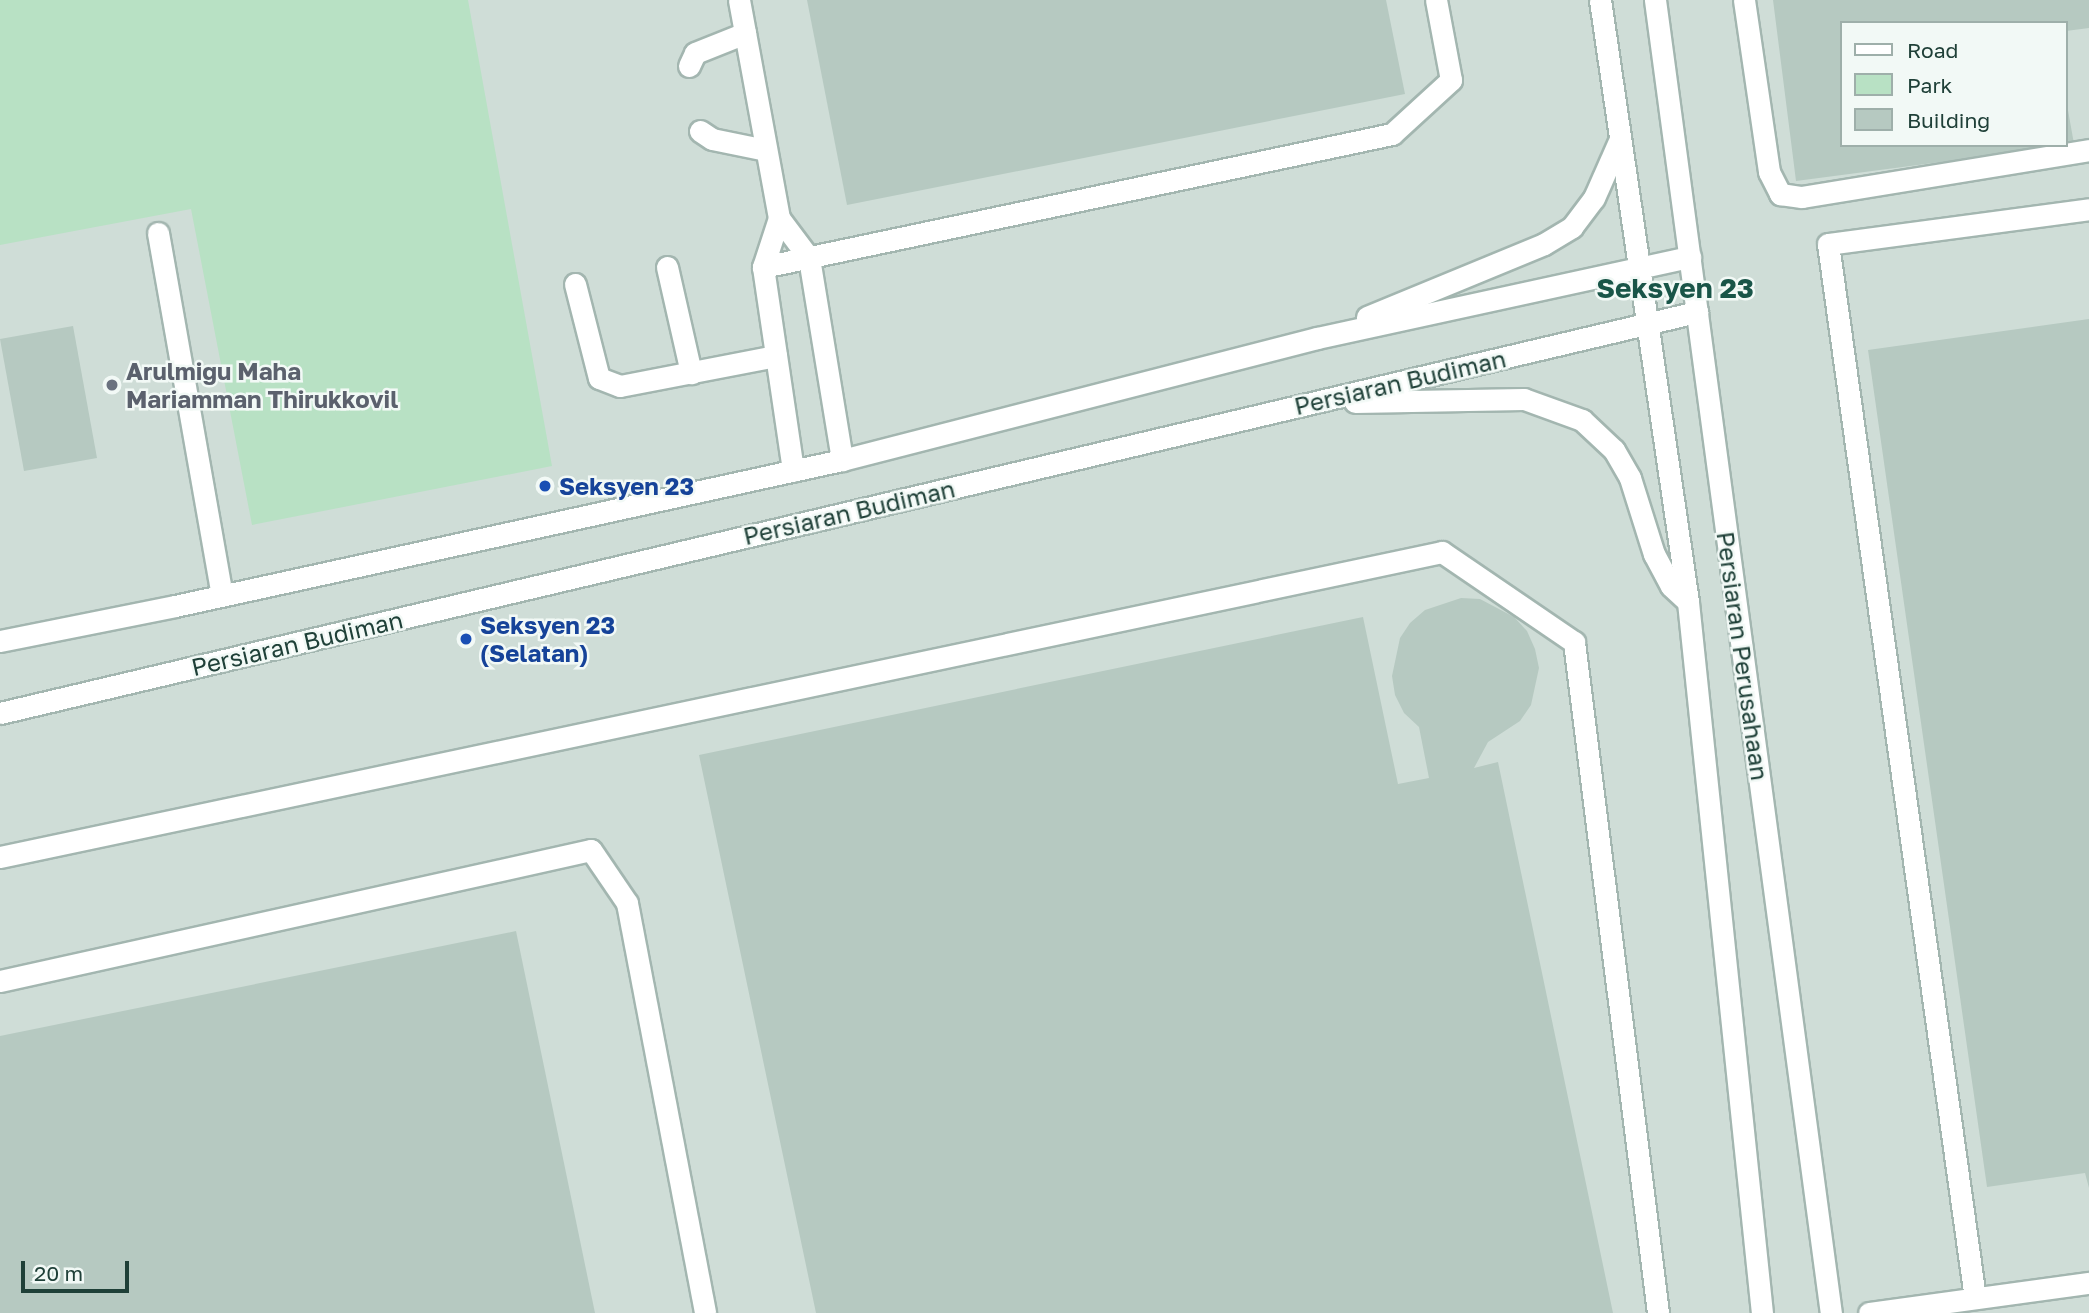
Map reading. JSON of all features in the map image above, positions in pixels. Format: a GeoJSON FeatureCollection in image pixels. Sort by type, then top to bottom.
{"type":"FeatureCollection","features":[{"type":"Feature","properties":{"kind":"main road"},"geometry":{"type":"LineString","coordinates":[[739,0],[779,218],[809,258],[842,460]]}},
{"type":"Feature","properties":{"kind":"main road"},"geometry":{"type":"LineString","coordinates":[[763,267],[1392,134],[1451,80],[1436,0]]}},
{"type":"Feature","properties":{"kind":"main road","name":"Persiaran Perusahaan"},"geometry":{"type":"LineString","coordinates":[[1600,0],[1688,602],[1762,1313]]}},
{"type":"Feature","properties":{"kind":"main road","name":"Persiaran Perusahaan"},"geometry":{"type":"LineString","coordinates":[[1655,0],[1832,1313]]}},
{"type":"Feature","properties":{"kind":"main road"},"geometry":{"type":"LineString","coordinates":[[1744,0],[1769,172],[1780,194],[1801,197],[2089,150]]}},
{"type":"Feature","properties":{"kind":"main road"},"geometry":{"type":"LineString","coordinates":[[689,66],[695,53],[745,33]]}},
{"type":"Feature","properties":{"kind":"main road"},"geometry":{"type":"LineString","coordinates":[[701,131],[712,139],[766,150]]}},
{"type":"Feature","properties":{"kind":"main road"},"geometry":{"type":"LineString","coordinates":[[1317,338],[1544,244],[1572,227],[1594,198],[1620,138]]}},
{"type":"Feature","properties":{"kind":"main road"},"geometry":{"type":"LineString","coordinates":[[1975,1298],[1828,244],[2089,209]]}},
{"type":"Feature","properties":{"kind":"main road"},"geometry":{"type":"LineString","coordinates":[[779,218],[763,267],[793,471]]}},
{"type":"Feature","properties":{"kind":"main road"},"geometry":{"type":"LineString","coordinates":[[158,233],[222,595]]}},
{"type":"Feature","properties":{"kind":"main road"},"geometry":{"type":"LineString","coordinates":[[0,641],[842,460],[1317,338],[1690,257]]}},
{"type":"Feature","properties":{"kind":"main road"},"geometry":{"type":"LineString","coordinates":[[667,267],[691,373]]}},
{"type":"Feature","properties":{"kind":"main road"},"geometry":{"type":"LineString","coordinates":[[575,284],[599,378],[620,387],[776,356]]}},
{"type":"Feature","properties":{"kind":"main road","name":"Persiaran Budiman"},"geometry":{"type":"LineString","coordinates":[[0,713],[1697,312]]}},
{"type":"Feature","properties":{"kind":"main road"},"geometry":{"type":"LineString","coordinates":[[1312,402],[1524,399],[1582,420],[1614,450],[1630,478],[1654,554],[1671,586],[1688,602]]}},
{"type":"Feature","properties":{"kind":"main road"},"geometry":{"type":"LineString","coordinates":[[0,857],[1442,552],[1574,642],[1658,1313]]}},
{"type":"Feature","properties":{"kind":"main road"},"geometry":{"type":"LineString","coordinates":[[0,981],[591,850],[627,903],[705,1313]]}},
{"type":"Feature","properties":{"kind":"main road"},"geometry":{"type":"LineString","coordinates":[[1869,1313],[2089,1283]]}},
{"type":"Feature","properties":{"kind":"shaded area"},"geometry":{"type":"Polygon","coordinates":[[[0,0],[2089,0],[2089,1313],[0,1313],[0,0]]]}},
{"type":"Feature","properties":{"kind":"green space"},"geometry":{"type":"Polygon","coordinates":[[[0,0],[468,0],[552,466],[252,525],[191,209],[0,245],[0,0]]]}},
{"type":"Feature","properties":{"kind":"building"},"geometry":{"type":"Polygon","coordinates":[[[807,0],[1386,0],[1405,94],[847,205],[807,0]]]}},
{"type":"Feature","properties":{"kind":"building"},"geometry":{"type":"Polygon","coordinates":[[[1773,0],[2089,0],[2089,28],[2068,31],[2068,21],[1840,21],[1840,147],[2055,147],[1796,181],[1773,0]]]}},
{"type":"Feature","properties":{"kind":"building"},"geometry":{"type":"Polygon","coordinates":[[[2068,110],[2074,144],[2068,145],[2068,110]]]}},
{"type":"Feature","properties":{"kind":"building"},"geometry":{"type":"Polygon","coordinates":[[[2089,319],[2089,1188],[2085,1173],[1987,1187],[1868,350],[2089,319]]]}},
{"type":"Feature","properties":{"kind":"building"},"geometry":{"type":"Polygon","coordinates":[[[73,326],[97,458],[24,471],[0,339],[73,326]]]}},
{"type":"Feature","properties":{"kind":"building"},"geometry":{"type":"Polygon","coordinates":[[[1461,598],[1480,599],[1514,617],[1527,631],[1535,649],[1539,668],[1531,705],[1520,721],[1488,742],[1474,768],[1498,762],[1613,1313],[816,1313],[699,755],[1363,617],[1398,784],[1429,778],[1419,727],[1404,713],[1395,695],[1392,676],[1400,638],[1410,623],[1425,610],[1461,598]]]}},
{"type":"Feature","properties":{"kind":"building"},"geometry":{"type":"Polygon","coordinates":[[[516,931],[595,1313],[0,1313],[0,1036],[516,931]]]}},
{"type":"Feature","properties":{"kind":"place","name":"Arulmigu Maha Mariamman Thirukkovil"},"geometry":{"type":"Point","coordinates":[112,385]}},
{"type":"Feature","properties":{"kind":"place","name":"Seksyen 23"},"geometry":{"type":"Point","coordinates":[545,486]}},
{"type":"Feature","properties":{"kind":"place","name":"Seksyen 23 (Selatan)"},"geometry":{"type":"Point","coordinates":[466,639]}},
{"type":"Feature","properties":{"kind":"district","name":"Seksyen 23"},"geometry":{"type":"Point","coordinates":[1675,288]}}]}
